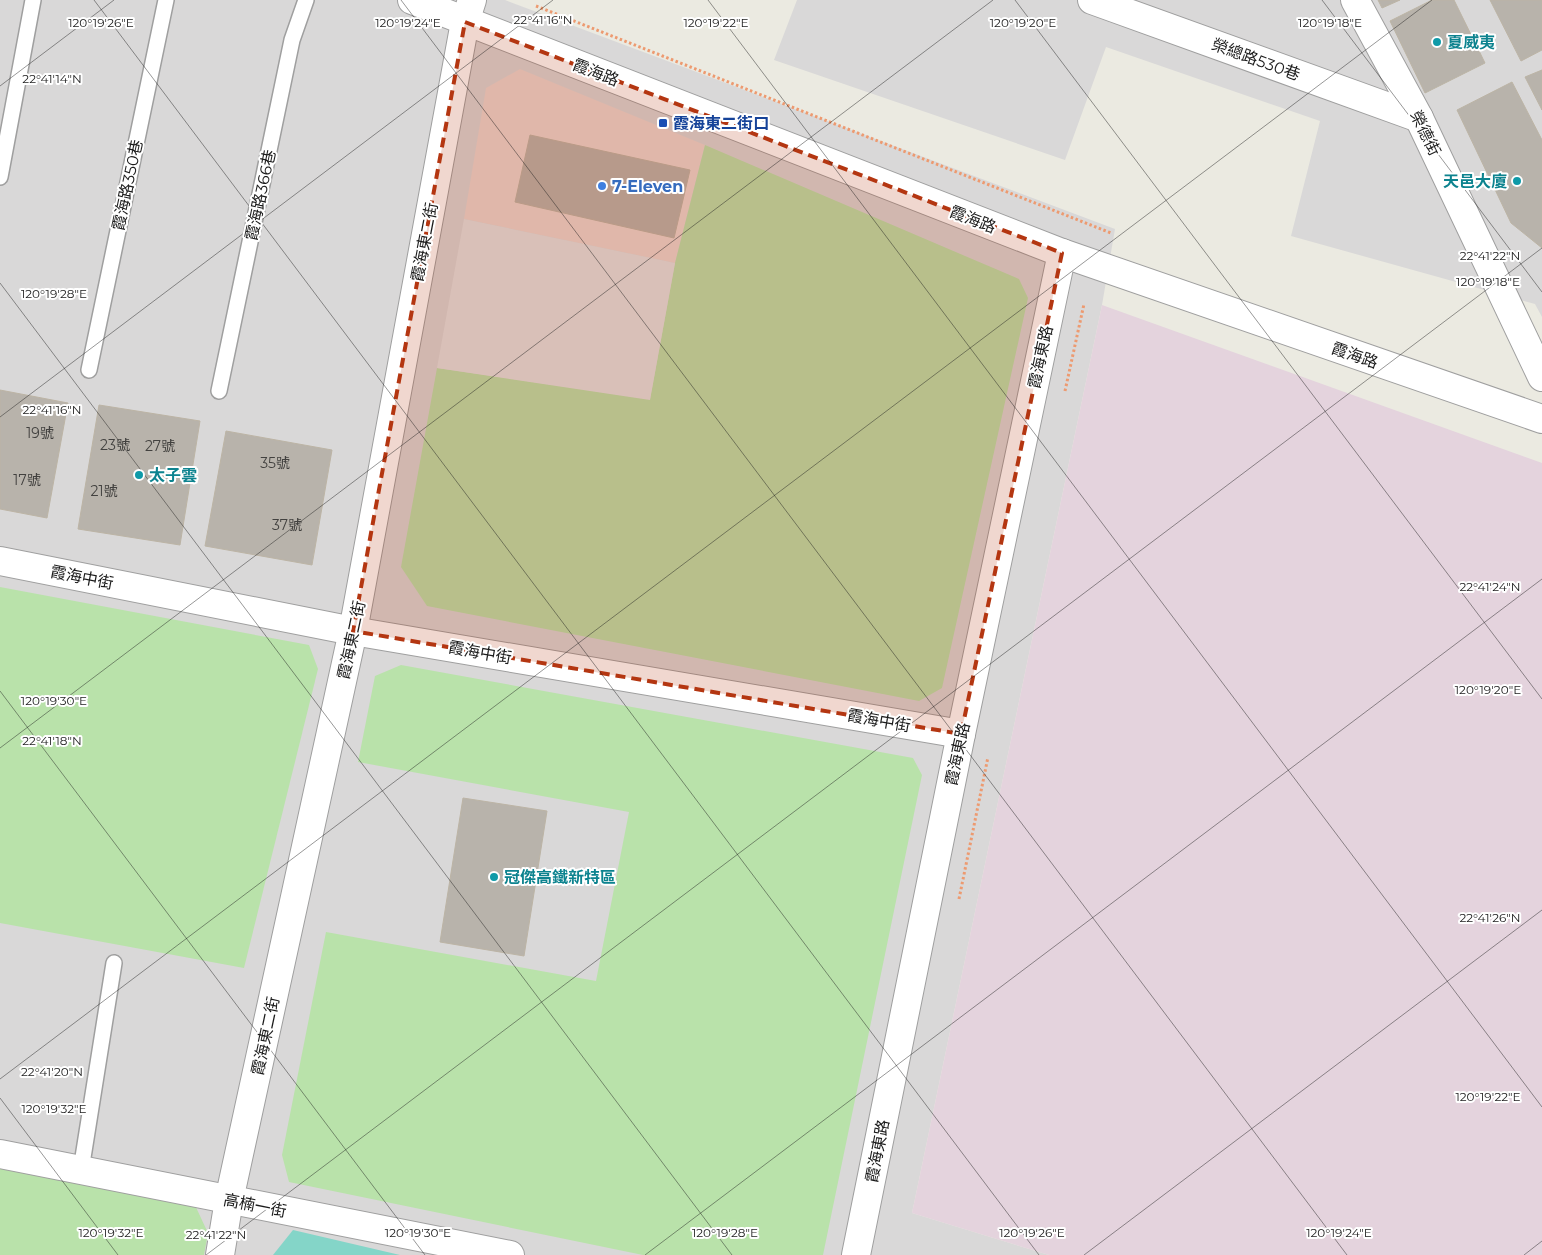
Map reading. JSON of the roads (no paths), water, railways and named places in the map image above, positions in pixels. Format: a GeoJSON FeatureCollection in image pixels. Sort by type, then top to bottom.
{"type":"FeatureCollection","features":[{"type":"Feature","properties":{"kind":"street","name":"霞海路"},"geometry":{"type":"LineString","coordinates":[[412,0],[469,11],[1062,253],[1542,419]]}},
{"type":"Feature","properties":{"kind":"street","name":"榮總路530巷"},"geometry":{"type":"LineString","coordinates":[[1092,0],[1419,118]]}},
{"type":"Feature","properties":{"kind":"street","name":"榮德街"},"geometry":{"type":"LineString","coordinates":[[1355,0],[1419,118],[1542,376]]}},
{"type":"Feature","properties":{"kind":"street","name":"霞海東二街"},"geometry":{"type":"LineString","coordinates":[[220,1255],[229,1200],[353,631],[469,11]]}},
{"type":"Feature","properties":{"kind":"street","name":"霞海東路"},"geometry":{"type":"LineString","coordinates":[[856,1255],[961,734],[1062,253]]}},
{"type":"Feature","properties":{"kind":"street","name":"霞海中街"},"geometry":{"type":"LineString","coordinates":[[0,561],[353,631],[961,734]]}},
{"type":"Feature","properties":{"kind":"street","name":"高楠一街"},"geometry":{"type":"LineString","coordinates":[[0,1154],[510,1255]]}},
{"type":"Feature","properties":{"kind":"lane"},"geometry":{"type":"LineString","coordinates":[[0,177],[34,0]]}},
{"type":"Feature","properties":{"kind":"lane","name":"霞海路350巷"},"geometry":{"type":"LineString","coordinates":[[88,370],[166,0]]}},
{"type":"Feature","properties":{"kind":"lane","name":"霞海路366巷"},"geometry":{"type":"LineString","coordinates":[[220,391],[292,40],[306,0]]}},
{"type":"Feature","properties":{"kind":"lane"},"geometry":{"type":"LineString","coordinates":[[80,1170],[114,963]]}},
{"type":"Feature","properties":{"kind":"place","name":"夏威夷"},"geometry":{"type":"Point","coordinates":[1437,42]}},
{"type":"Feature","properties":{"kind":"place","name":"霞海東二街口"},"geometry":{"type":"Point","coordinates":[663,123]}},
{"type":"Feature","properties":{"kind":"place","name":"天邑大廈"},"geometry":{"type":"Point","coordinates":[1517,181]}},
{"type":"Feature","properties":{"kind":"place","name":"7-Eleven"},"geometry":{"type":"Point","coordinates":[602,186]}},
{"type":"Feature","properties":{"kind":"place","name":"太子雲"},"geometry":{"type":"Point","coordinates":[139,475]}},
{"type":"Feature","properties":{"kind":"place","name":"冠傑高鐵新特區"},"geometry":{"type":"Point","coordinates":[494,877]}}]}
